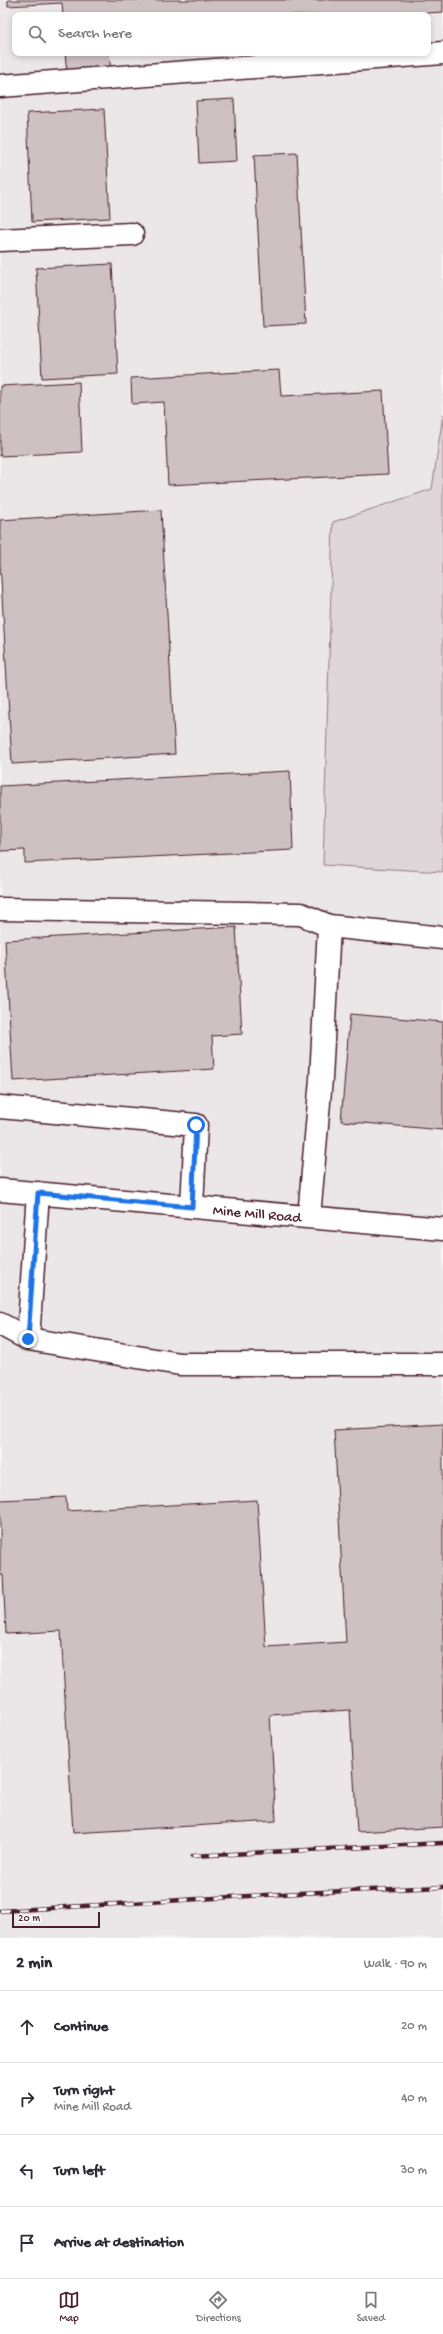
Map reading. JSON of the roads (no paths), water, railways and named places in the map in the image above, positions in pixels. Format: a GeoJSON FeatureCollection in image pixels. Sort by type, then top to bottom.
{"type":"FeatureCollection","features":[{"type":"Feature","properties":{"kind":"street"},"geometry":{"type":"LineString","coordinates":[[431,54],[443,53]]}},
{"type":"Feature","properties":{"kind":"street"},"geometry":{"type":"LineString","coordinates":[[0,86],[403,56]]}},
{"type":"Feature","properties":{"kind":"street"},"geometry":{"type":"LineString","coordinates":[[0,240],[132,234]]}},
{"type":"Feature","properties":{"kind":"street"},"geometry":{"type":"LineString","coordinates":[[0,909],[301,914],[329,926],[443,938]]}},
{"type":"Feature","properties":{"kind":"street"},"geometry":{"type":"LineString","coordinates":[[309,1217],[321,1079],[329,926]]}},
{"type":"Feature","properties":{"kind":"street"},"geometry":{"type":"LineString","coordinates":[[0,1107],[196,1125],[192,1207]]}},
{"type":"Feature","properties":{"kind":"street","name":"Mine Mill Road"},"geometry":{"type":"LineString","coordinates":[[0,1190],[443,1229]]}},
{"type":"Feature","properties":{"kind":"street"},"geometry":{"type":"LineString","coordinates":[[28,1339],[38,1193]]}},
{"type":"Feature","properties":{"kind":"street"},"geometry":{"type":"LineString","coordinates":[[0,1324],[28,1339],[180,1364],[443,1364]]}},
{"type":"Feature","properties":{"kind":"railway"},"geometry":{"type":"LineString","coordinates":[[192,1856],[443,1843]]}},
{"type":"Feature","properties":{"kind":"railway"},"geometry":{"type":"LineString","coordinates":[[0,1911],[299,1893],[443,1887]]}}]}
